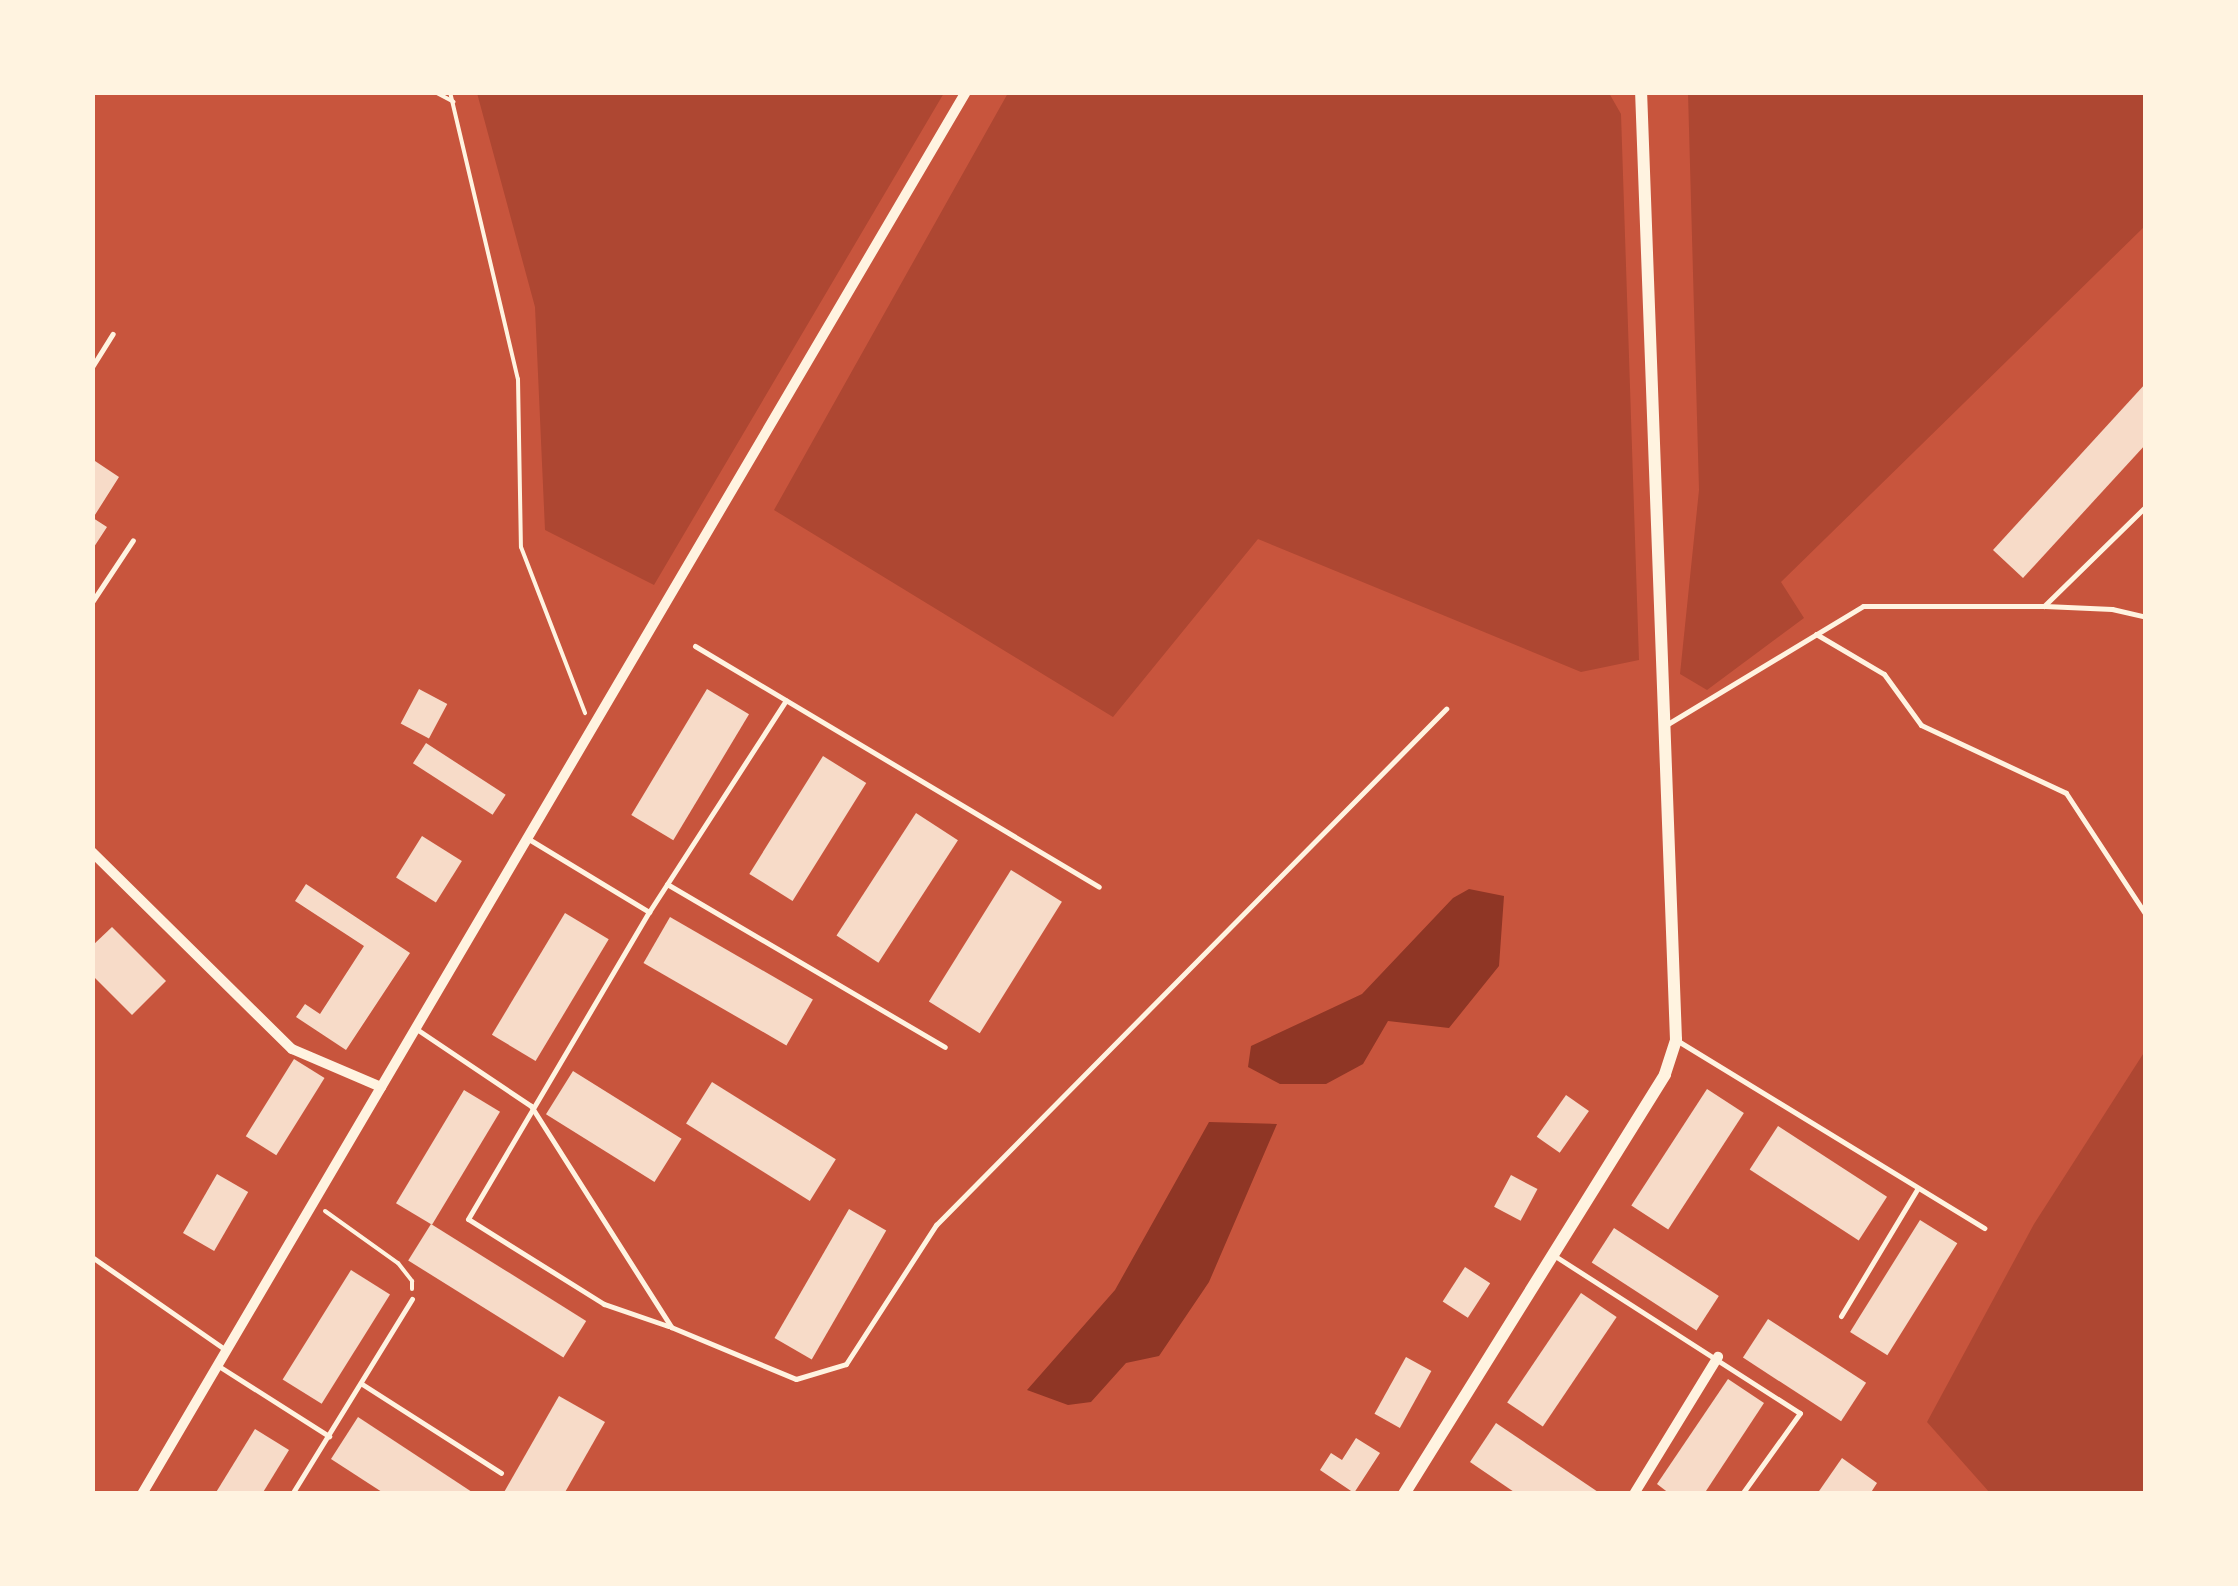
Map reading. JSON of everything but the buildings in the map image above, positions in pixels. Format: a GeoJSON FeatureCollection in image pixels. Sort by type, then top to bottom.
{"type":"FeatureCollection","features":[{"type":"Feature","properties":{"kind":"street"},"geometry":{"type":"LineString","coordinates":[[142,1494],[966,92]]}},
{"type":"Feature","properties":{"kind":"street"},"geometry":{"type":"LineString","coordinates":[[1404,1494],[1665,1074],[1676,1040],[1641,92]]}},
{"type":"Feature","properties":{"kind":"street"},"geometry":{"type":"LineString","coordinates":[[92,852],[292,1049],[381,1087]]}},
{"type":"Feature","properties":{"kind":"street"},"geometry":{"type":"LineString","coordinates":[[1635,1493],[1718,1357]]}},
{"type":"Feature","properties":{"kind":"lane"},"geometry":{"type":"LineString","coordinates":[[92,367],[113,334]]}},
{"type":"Feature","properties":{"kind":"lane"},"geometry":{"type":"LineString","coordinates":[[2044,606],[2146,506]]}},
{"type":"Feature","properties":{"kind":"lane"},"geometry":{"type":"LineString","coordinates":[[92,602],[133,540]]}},
{"type":"Feature","properties":{"kind":"lane"},"geometry":{"type":"LineString","coordinates":[[1666,724],[1863,606],[2044,606],[2112,609],[2146,617]]}},
{"type":"Feature","properties":{"kind":"lane"},"geometry":{"type":"LineString","coordinates":[[1816,634],[1884,674],[1922,725],[2066,794],[2146,915]]}},
{"type":"Feature","properties":{"kind":"lane"},"geometry":{"type":"LineString","coordinates":[[695,646],[1099,887]]}},
{"type":"Feature","properties":{"kind":"lane"},"geometry":{"type":"LineString","coordinates":[[786,700],[648,912],[468,1219],[604,1304],[671,1326],[796,1379],[846,1364],[936,1225],[1446,709]]}},
{"type":"Feature","properties":{"kind":"lane"},"geometry":{"type":"LineString","coordinates":[[527,838],[648,912]]}},
{"type":"Feature","properties":{"kind":"lane"},"geometry":{"type":"LineString","coordinates":[[667,884],[945,1047]]}},
{"type":"Feature","properties":{"kind":"lane"},"geometry":{"type":"LineString","coordinates":[[415,1028],[531,1106],[671,1326]]}},
{"type":"Feature","properties":{"kind":"lane"},"geometry":{"type":"LineString","coordinates":[[1676,1040],[1984,1228]]}},
{"type":"Feature","properties":{"kind":"lane"},"geometry":{"type":"LineString","coordinates":[[1840,1316],[1918,1188]]}},
{"type":"Feature","properties":{"kind":"lane"},"geometry":{"type":"LineString","coordinates":[[1552,1255],[1718,1357],[1800,1413],[1742,1494]]}},
{"type":"Feature","properties":{"kind":"lane"},"geometry":{"type":"LineString","coordinates":[[92,1257],[226,1350]]}},
{"type":"Feature","properties":{"kind":"lane"},"geometry":{"type":"LineString","coordinates":[[292,1494],[412,1298]]}},
{"type":"Feature","properties":{"kind":"lane"},"geometry":{"type":"LineString","coordinates":[[218,1365],[328,1436]]}},
{"type":"Feature","properties":{"kind":"lane"},"geometry":{"type":"LineString","coordinates":[[362,1384],[501,1473]]}},
{"type":"Feature","properties":{"kind":"path"},"geometry":{"type":"LineString","coordinates":[[436,92],[454,102]]}},
{"type":"Feature","properties":{"kind":"path"},"geometry":{"type":"LineString","coordinates":[[450,92],[518,379],[521,547],[592,729]]}},
{"type":"Feature","properties":{"kind":"path"},"geometry":{"type":"LineString","coordinates":[[313,1202],[398,1263],[412,1281],[412,1298]]}},
{"type":"Feature","properties":{"kind":"shaded area"},"geometry":{"type":"Polygon","coordinates":[[[477,93],[944,93],[654,585],[545,530],[535,307],[477,93]]]}},
{"type":"Feature","properties":{"kind":"shaded area"},"geometry":{"type":"Polygon","coordinates":[[[1008,93],[1609,93],[1621,114],[1639,660],[1581,672],[1258,539],[1113,717],[774,510],[1008,93]]]}},
{"type":"Feature","properties":{"kind":"shaded area"},"geometry":{"type":"Polygon","coordinates":[[[1688,93],[2146,93],[2145,226],[1781,582],[1804,618],[1707,690],[1680,674],[1699,490],[1688,93]]]}},
{"type":"Feature","properties":{"kind":"shaded area"},"geometry":{"type":"Polygon","coordinates":[[[1469,889],[1504,896],[1499,966],[1449,1028],[1388,1021],[1363,1064],[1326,1084],[1280,1084],[1248,1067],[1251,1046],[1362,994],[1453,898],[1469,889]]]}},
{"type":"Feature","properties":{"kind":"shaded area"},"geometry":{"type":"Polygon","coordinates":[[[2145,1051],[2145,1493],[1990,1493],[1927,1422],[2034,1224],[2145,1051]]]}},
{"type":"Feature","properties":{"kind":"shaded area"},"geometry":{"type":"Polygon","coordinates":[[[1209,1122],[1277,1124],[1209,1282],[1159,1356],[1126,1363],[1091,1402],[1068,1405],[1027,1390],[1115,1290],[1209,1122]]]}}]}
